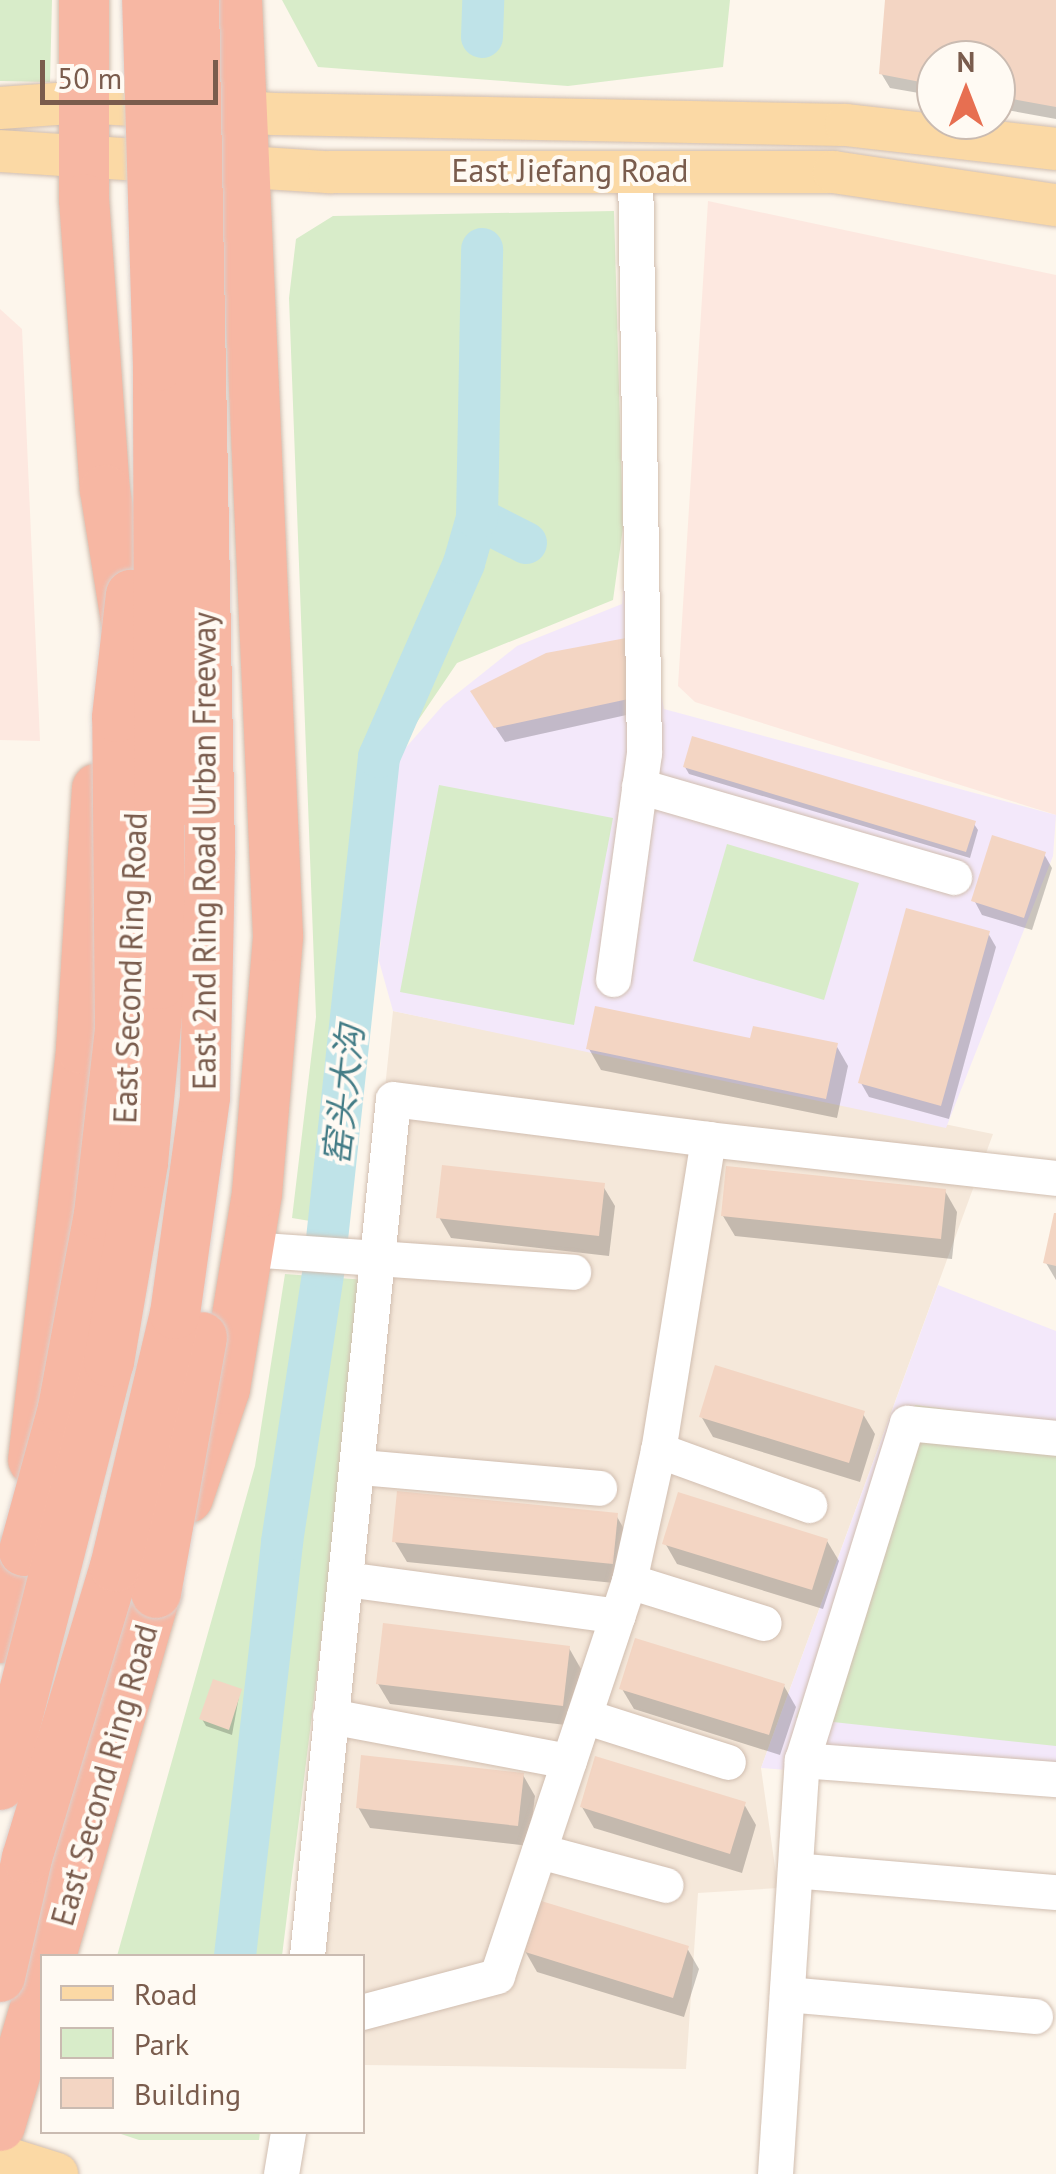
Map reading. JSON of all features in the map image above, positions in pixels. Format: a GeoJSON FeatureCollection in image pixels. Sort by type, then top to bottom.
{"type":"FeatureCollection","features":[{"type":"Feature","properties":{"kind":"highway","name":"East Second Ring Road"},"geometry":{"type":"LineString","coordinates":[[0,1638],[24,1551],[81,1049],[112,548],[82,157],[84,0]]}},
{"type":"Feature","properties":{"kind":"highway","name":"East 2nd Ring Road Urban Freeway"},"geometry":{"type":"LineString","coordinates":[[0,1977],[28,1858],[115,1566],[176,1314],[206,1097],[210,851],[178,367],[147,0]]}},
{"type":"Feature","properties":{"kind":"highway","name":"East 2nd Ring Road Urban Freeway"},"geometry":{"type":"LineString","coordinates":[[0,1785],[109,1362],[143,1163],[160,984],[178,367],[194,0]]}},
{"type":"Feature","properties":{"kind":"highway","name":"East Second Ring Road"},"geometry":{"type":"LineString","coordinates":[[52,1954],[156,1593],[225,1389],[260,1250],[278,936],[237,0]]}},
{"type":"Feature","properties":{"kind":"highway"},"geometry":{"type":"LineString","coordinates":[[24,1551],[66,1388],[98,1214],[120,1032],[117,717],[178,367]]}},
{"type":"Feature","properties":{"kind":"highway"},"geometry":{"type":"LineString","coordinates":[[156,1593],[226,1190],[241,1009],[241,709],[178,367]]}},
{"type":"Feature","properties":{"kind":"highway","name":"East Second Ring Road"},"geometry":{"type":"LineString","coordinates":[[156,1593],[150,1530],[195,1300],[220,1108],[226,704],[264,645]]}},
{"type":"Feature","properties":{"kind":"highway"},"geometry":{"type":"LineString","coordinates":[[0,2126],[40,1991]]}},
{"type":"Feature","properties":{"kind":"main road","name":"East Jiefang Road"},"geometry":{"type":"LineString","coordinates":[[0,108],[84,102],[240,112],[846,125],[1056,148]]}},
{"type":"Feature","properties":{"kind":"main road","name":"East Jiefang Road"},"geometry":{"type":"LineString","coordinates":[[0,151],[419,171],[834,172],[1056,204]]}},
{"type":"Feature","properties":{"kind":"main road"},"geometry":{"type":"LineString","coordinates":[[0,2156],[57,2174]]}},
{"type":"Feature","properties":{"kind":"street"},"geometry":{"type":"LineString","coordinates":[[612,979],[640,786],[635,169]]}},
{"type":"Feature","properties":{"kind":"street"},"geometry":{"type":"LineString","coordinates":[[640,786],[954,877]]}},
{"type":"Feature","properties":{"kind":"street"},"geometry":{"type":"LineString","coordinates":[[307,1954],[393,1099],[1056,1178]]}},
{"type":"Feature","properties":{"kind":"street"},"geometry":{"type":"LineString","coordinates":[[365,2011],[497,1976],[629,1582],[658,1450],[708,1139]]}},
{"type":"Feature","properties":{"kind":"street"},"geometry":{"type":"LineString","coordinates":[[260,1250],[573,1272]]}},
{"type":"Feature","properties":{"kind":"street"},"geometry":{"type":"LineString","coordinates":[[775,2174],[802,1760],[907,1423],[1056,1438]]}},
{"type":"Feature","properties":{"kind":"street"},"geometry":{"type":"LineString","coordinates":[[658,1450],[809,1504]]}},
{"type":"Feature","properties":{"kind":"street"},"geometry":{"type":"LineString","coordinates":[[362,1467],[599,1488]]}},
{"type":"Feature","properties":{"kind":"street"},"geometry":{"type":"LineString","coordinates":[[353,1580],[618,1616]]}},
{"type":"Feature","properties":{"kind":"street"},"geometry":{"type":"LineString","coordinates":[[629,1582],[764,1624]]}},
{"type":"Feature","properties":{"kind":"street"},"geometry":{"type":"LineString","coordinates":[[330,1716],[569,1761]]}},
{"type":"Feature","properties":{"kind":"street"},"geometry":{"type":"LineString","coordinates":[[584,1716],[728,1762]]}},
{"type":"Feature","properties":{"kind":"street"},"geometry":{"type":"LineString","coordinates":[[802,1760],[1056,1779]]}},
{"type":"Feature","properties":{"kind":"street"},"geometry":{"type":"LineString","coordinates":[[539,1851],[666,1885]]}},
{"type":"Feature","properties":{"kind":"street"},"geometry":{"type":"LineString","coordinates":[[804,1871],[1056,1892]]}},
{"type":"Feature","properties":{"kind":"street"},"geometry":{"type":"LineString","coordinates":[[787,1994],[1036,2016]]}},
{"type":"Feature","properties":{"kind":"street"},"geometry":{"type":"LineString","coordinates":[[281,2174],[288,2134]]}},
{"type":"Feature","properties":{"kind":"shaded area"},"geometry":{"type":"Polygon","coordinates":[[[708,201],[1056,275],[1056,815],[695,702],[678,686],[708,201]]]}},
{"type":"Feature","properties":{"kind":"shaded area"},"geometry":{"type":"Polygon","coordinates":[[[0,309],[22,329],[40,741],[0,740],[0,309]]]}},
{"type":"Feature","properties":{"kind":"shaded area"},"geometry":{"type":"Polygon","coordinates":[[[629,532],[664,709],[1056,815],[1053,856],[946,1128],[393,1011],[379,961],[395,760],[444,704],[517,646],[622,604],[629,532]]]}},
{"type":"Feature","properties":{"kind":"shaded area"},"geometry":{"type":"Polygon","coordinates":[[[393,1011],[993,1134],[761,1768],[778,1888],[698,1893],[686,2069],[365,2065],[365,1954],[295,1954],[393,1011]]]}},
{"type":"Feature","properties":{"kind":"shaded area"},"geometry":{"type":"Polygon","coordinates":[[[938,1285],[1056,1331],[1056,1792],[761,1768],[938,1285]]]}},
{"type":"Feature","properties":{"kind":"green space"},"geometry":{"type":"Polygon","coordinates":[[[0,0],[52,0],[50,82],[0,81],[0,0]]]}},
{"type":"Feature","properties":{"kind":"green space"},"geometry":{"type":"Polygon","coordinates":[[[282,0],[730,0],[723,67],[568,86],[318,67],[282,0]]]}},
{"type":"Feature","properties":{"kind":"green space"},"geometry":{"type":"Polygon","coordinates":[[[614,211],[623,528],[613,600],[457,663],[392,759],[367,756],[340,1226],[292,1218],[316,1017],[289,298],[296,239],[333,216],[614,211]]]}},
{"type":"Feature","properties":{"kind":"green space"},"geometry":{"type":"Polygon","coordinates":[[[439,785],[613,818],[574,1025],[400,992],[439,785]]]}},
{"type":"Feature","properties":{"kind":"green space"},"geometry":{"type":"Polygon","coordinates":[[[727,844],[859,883],[824,1000],[693,961],[727,844]]]}},
{"type":"Feature","properties":{"kind":"green space"},"geometry":{"type":"Polygon","coordinates":[[[285,1274],[366,1280],[282,1954],[118,1954],[255,1466],[285,1274]]]}},
{"type":"Feature","properties":{"kind":"green space"},"geometry":{"type":"Polygon","coordinates":[[[915,1405],[1056,1423],[1056,1746],[796,1718],[915,1405]]]}},
{"type":"Feature","properties":{"kind":"green space"},"geometry":{"type":"Polygon","coordinates":[[[121,2134],[260,2134],[259,2140],[139,2140],[121,2134]]]}},
{"type":"Feature","properties":{"kind":"building"},"geometry":{"type":"Polygon","coordinates":[[[885,0],[1056,0],[1056,107],[1016,100],[1016,40],[916,40],[916,81],[879,74],[885,0]]]}},
{"type":"Feature","properties":{"kind":"building"},"geometry":{"type":"Polygon","coordinates":[[[626,638],[633,698],[494,728],[470,691],[546,653],[626,638]]]}},
{"type":"Feature","properties":{"kind":"building"},"geometry":{"type":"Polygon","coordinates":[[[692,736],[976,821],[966,852],[683,767],[692,736]]]}},
{"type":"Feature","properties":{"kind":"building"},"geometry":{"type":"Polygon","coordinates":[[[992,835],[1046,852],[1024,918],[971,901],[992,835]]]}},
{"type":"Feature","properties":{"kind":"building"},"geometry":{"type":"Polygon","coordinates":[[[906,908],[990,931],[941,1106],[858,1083],[906,908]]]}},
{"type":"Feature","properties":{"kind":"building"},"geometry":{"type":"Polygon","coordinates":[[[595,1006],[750,1038],[753,1026],[838,1043],[826,1099],[586,1049],[595,1006]]]}},
{"type":"Feature","properties":{"kind":"building"},"geometry":{"type":"Polygon","coordinates":[[[442,1165],[605,1183],[599,1236],[436,1218],[442,1165]]]}},
{"type":"Feature","properties":{"kind":"building"},"geometry":{"type":"Polygon","coordinates":[[[726,1166],[946,1189],[941,1239],[721,1216],[726,1166]]]}},
{"type":"Feature","properties":{"kind":"building"},"geometry":{"type":"Polygon","coordinates":[[[1056,1213],[1056,1266],[1043,1263],[1056,1213]]]}},
{"type":"Feature","properties":{"kind":"building"},"geometry":{"type":"Polygon","coordinates":[[[715,1365],[865,1411],[849,1463],[699,1417],[715,1365]]]}},
{"type":"Feature","properties":{"kind":"building"},"geometry":{"type":"Polygon","coordinates":[[[397,1491],[618,1513],[613,1564],[392,1542],[397,1491]]]}},
{"type":"Feature","properties":{"kind":"building"},"geometry":{"type":"Polygon","coordinates":[[[678,1492],[828,1539],[812,1590],[662,1544],[678,1492]]]}},
{"type":"Feature","properties":{"kind":"building"},"geometry":{"type":"Polygon","coordinates":[[[383,1623],[570,1646],[563,1706],[376,1684],[383,1623]]]}},
{"type":"Feature","properties":{"kind":"building"},"geometry":{"type":"Polygon","coordinates":[[[635,1638],[785,1684],[769,1735],[619,1689],[635,1638]]]}},
{"type":"Feature","properties":{"kind":"building"},"geometry":{"type":"Polygon","coordinates":[[[213,1679],[242,1689],[229,1730],[199,1719],[213,1679]]]}},
{"type":"Feature","properties":{"kind":"building"},"geometry":{"type":"Polygon","coordinates":[[[361,1755],[524,1773],[518,1826],[356,1808],[361,1755]]]}},
{"type":"Feature","properties":{"kind":"building"},"geometry":{"type":"Polygon","coordinates":[[[595,1756],[746,1802],[730,1854],[580,1807],[595,1756]]]}},
{"type":"Feature","properties":{"kind":"building"},"geometry":{"type":"Polygon","coordinates":[[[538,1900],[689,1946],[673,1998],[522,1951],[538,1900]]]}},
{"type":"Feature","properties":{"kind":"waterway","name":"窑头大沟"},"geometry":{"type":"LineString","coordinates":[[482,37],[483,0]]}},
{"type":"Feature","properties":{"kind":"waterway","name":"窑头大沟"},"geometry":{"type":"LineString","coordinates":[[235,1954],[282,1542],[324,1267],[379,757],[464,563],[477,518],[482,249]]}},
{"type":"Feature","properties":{"kind":"waterway"},"geometry":{"type":"LineString","coordinates":[[477,518],[526,543]]}}]}
